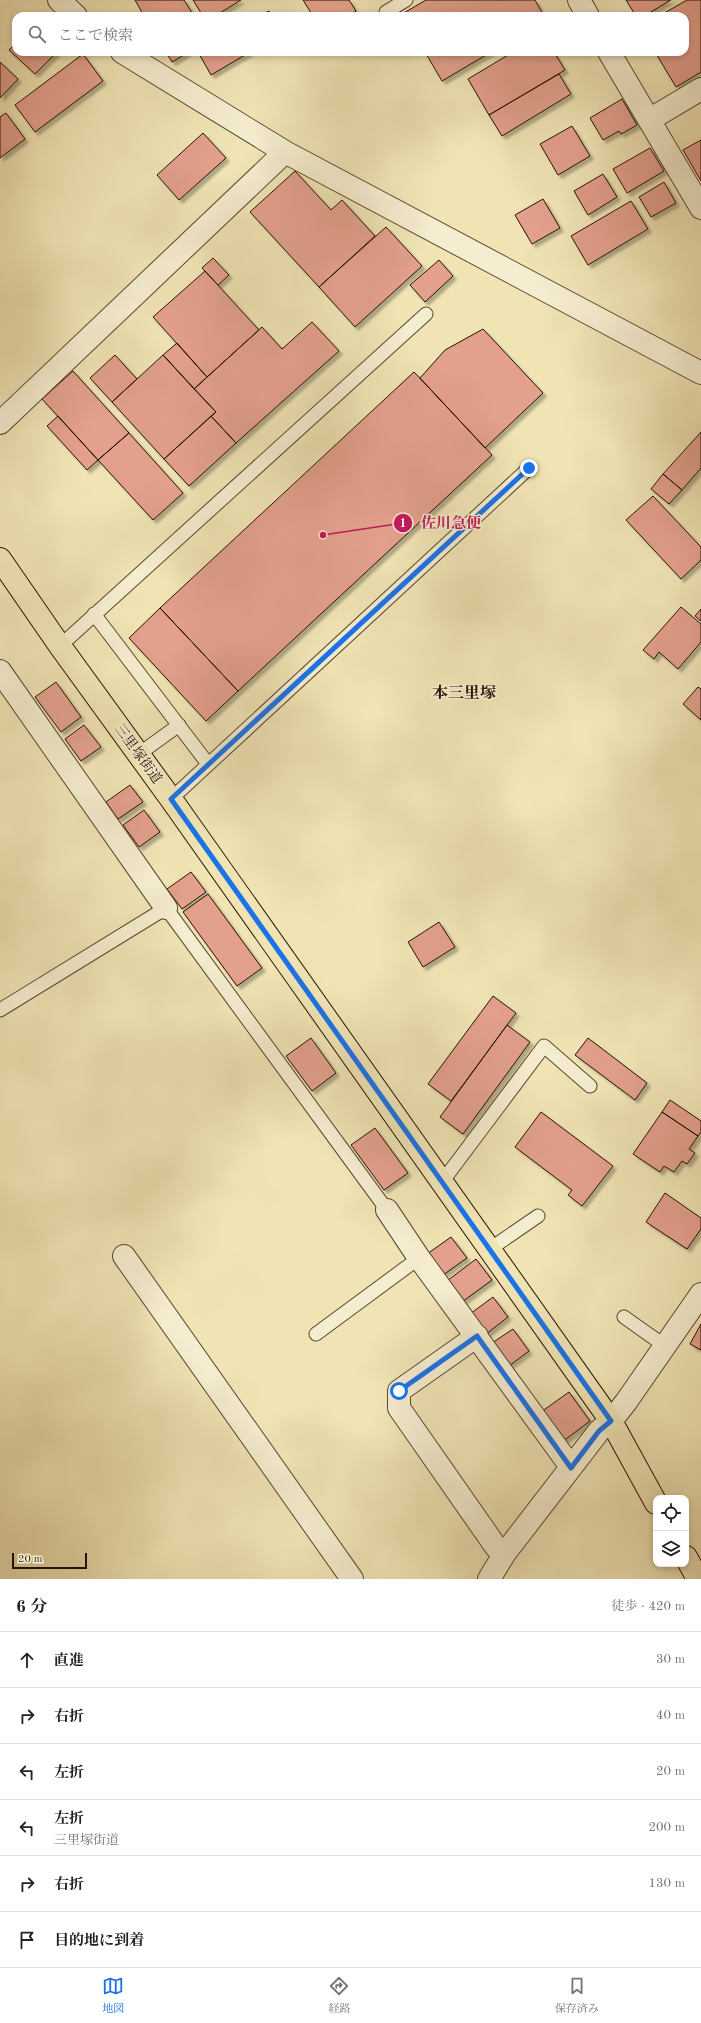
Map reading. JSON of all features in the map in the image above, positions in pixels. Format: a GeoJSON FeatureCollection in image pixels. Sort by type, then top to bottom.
{"type":"FeatureCollection","features":[{"type":"Feature","properties":{"kind":"main road","name":"三里塚街道"},"geometry":{"type":"LineString","coordinates":[[0,559],[60,646],[171,799],[611,1421],[653,1498]]}},
{"type":"Feature","properties":{"kind":"main road"},"geometry":{"type":"LineString","coordinates":[[689,1562],[698,1579]]}},
{"type":"Feature","properties":{"kind":"street"},"geometry":{"type":"LineString","coordinates":[[579,0],[586,12]]}},
{"type":"Feature","properties":{"kind":"street"},"geometry":{"type":"LineString","coordinates":[[129,56],[285,152],[701,373]]}},
{"type":"Feature","properties":{"kind":"street"},"geometry":{"type":"LineString","coordinates":[[611,56],[701,208]]}},
{"type":"Feature","properties":{"kind":"street"},"geometry":{"type":"LineString","coordinates":[[649,120],[701,89]]}},
{"type":"Feature","properties":{"kind":"street"},"geometry":{"type":"LineString","coordinates":[[0,422],[285,152]]}},
{"type":"Feature","properties":{"kind":"street"},"geometry":{"type":"LineString","coordinates":[[0,671],[166,908]]}},
{"type":"Feature","properties":{"kind":"street"},"geometry":{"type":"LineString","coordinates":[[387,1210],[419,1258],[477,1336],[571,1468]]}},
{"type":"Feature","properties":{"kind":"street"},"geometry":{"type":"LineString","coordinates":[[124,1256],[352,1579]]}},
{"type":"Feature","properties":{"kind":"street"},"geometry":{"type":"LineString","coordinates":[[489,1579],[505,1553],[599,1431],[611,1421],[626,1402],[701,1294]]}},
{"type":"Feature","properties":{"kind":"street"},"geometry":{"type":"LineString","coordinates":[[477,1336],[399,1391],[399,1408],[496,1547],[505,1553]]}},
{"type":"Feature","properties":{"kind":"lane"},"geometry":{"type":"LineString","coordinates":[[386,12],[406,0]]}},
{"type":"Feature","properties":{"kind":"lane"},"geometry":{"type":"LineString","coordinates":[[60,646],[426,314]]}},
{"type":"Feature","properties":{"kind":"lane"},"geometry":{"type":"LineString","coordinates":[[171,799],[529,468]]}},
{"type":"Feature","properties":{"kind":"lane"},"geometry":{"type":"LineString","coordinates":[[94,614],[208,764]]}},
{"type":"Feature","properties":{"kind":"lane"},"geometry":{"type":"LineString","coordinates":[[139,754],[179,725]]}},
{"type":"Feature","properties":{"kind":"lane"},"geometry":{"type":"LineString","coordinates":[[0,1010],[166,908],[387,1210]]}},
{"type":"Feature","properties":{"kind":"lane"},"geometry":{"type":"LineString","coordinates":[[442,1182],[544,1046],[590,1086]]}},
{"type":"Feature","properties":{"kind":"lane"},"geometry":{"type":"LineString","coordinates":[[490,1249],[538,1216]]}},
{"type":"Feature","properties":{"kind":"lane"},"geometry":{"type":"LineString","coordinates":[[316,1334],[419,1258]]}},
{"type":"Feature","properties":{"kind":"lane"},"geometry":{"type":"LineString","coordinates":[[624,1316],[665,1346]]}},
{"type":"Feature","properties":{"kind":"building"},"geometry":{"type":"Polygon","coordinates":[[[135,0],[184,0],[192,12],[142,12],[135,0]]]}},
{"type":"Feature","properties":{"kind":"building"},"geometry":{"type":"Polygon","coordinates":[[[193,0],[241,0],[222,12],[200,12],[193,0]]]}},
{"type":"Feature","properties":{"kind":"building"},"geometry":{"type":"Polygon","coordinates":[[[303,0],[349,0],[356,11],[354,12],[310,12],[303,0]]]}},
{"type":"Feature","properties":{"kind":"building"},"geometry":{"type":"Polygon","coordinates":[[[426,0],[535,0],[542,12],[405,12],[426,0]]]}},
{"type":"Feature","properties":{"kind":"building"},"geometry":{"type":"Polygon","coordinates":[[[626,0],[671,0],[651,12],[634,12],[626,0]]]}},
{"type":"Feature","properties":{"kind":"building"},"geometry":{"type":"Polygon","coordinates":[[[687,0],[701,0],[701,72],[676,87],[657,56],[689,56],[689,12],[666,12],[687,0]]]}},
{"type":"Feature","properties":{"kind":"building"},"geometry":{"type":"Polygon","coordinates":[[[16,56],[53,56],[35,74],[16,56]]]}},
{"type":"Feature","properties":{"kind":"building"},"geometry":{"type":"Polygon","coordinates":[[[80,56],[84,56],[103,81],[35,132],[15,105],[80,56]]]}},
{"type":"Feature","properties":{"kind":"building"},"geometry":{"type":"Polygon","coordinates":[[[168,56],[182,56],[172,62],[168,56]]]}},
{"type":"Feature","properties":{"kind":"building"},"geometry":{"type":"Polygon","coordinates":[[[200,56],[243,56],[211,75],[200,56]]]}},
{"type":"Feature","properties":{"kind":"building"},"geometry":{"type":"Polygon","coordinates":[[[427,56],[484,56],[442,81],[427,56]]]}},
{"type":"Feature","properties":{"kind":"building"},"geometry":{"type":"Polygon","coordinates":[[[506,56],[556,56],[565,70],[489,115],[468,79],[506,56]]]}},
{"type":"Feature","properties":{"kind":"building"},"geometry":{"type":"Polygon","coordinates":[[[0,62],[18,79],[0,98],[0,62]]]}},
{"type":"Feature","properties":{"kind":"building"},"geometry":{"type":"Polygon","coordinates":[[[559,74],[571,94],[502,136],[489,115],[559,74]]]}},
{"type":"Feature","properties":{"kind":"building"},"geometry":{"type":"Polygon","coordinates":[[[622,99],[637,125],[621,134],[619,131],[603,140],[590,118],[622,99]]]}},
{"type":"Feature","properties":{"kind":"building"},"geometry":{"type":"Polygon","coordinates":[[[6,113],[25,139],[0,158],[0,117],[6,113]]]}},
{"type":"Feature","properties":{"kind":"building"},"geometry":{"type":"Polygon","coordinates":[[[572,126],[590,156],[558,175],[540,144],[572,126]]]}},
{"type":"Feature","properties":{"kind":"building"},"geometry":{"type":"Polygon","coordinates":[[[203,133],[226,158],[179,200],[157,175],[203,133]]]}},
{"type":"Feature","properties":{"kind":"building"},"geometry":{"type":"Polygon","coordinates":[[[701,140],[701,181],[683,150],[701,140]]]}},
{"type":"Feature","properties":{"kind":"building"},"geometry":{"type":"Polygon","coordinates":[[[650,148],[664,171],[627,193],[613,169],[650,148]]]}},
{"type":"Feature","properties":{"kind":"building"},"geometry":{"type":"Polygon","coordinates":[[[295,171],[331,210],[342,200],[375,236],[319,287],[250,212],[295,171]]]}},
{"type":"Feature","properties":{"kind":"building"},"geometry":{"type":"Polygon","coordinates":[[[603,174],[617,197],[588,215],[574,191],[603,174]]]}},
{"type":"Feature","properties":{"kind":"building"},"geometry":{"type":"Polygon","coordinates":[[[664,182],[676,203],[651,217],[639,197],[664,182]]]}},
{"type":"Feature","properties":{"kind":"building"},"geometry":{"type":"Polygon","coordinates":[[[543,199],[560,228],[532,244],[515,215],[543,199]]]}},
{"type":"Feature","properties":{"kind":"building"},"geometry":{"type":"Polygon","coordinates":[[[631,201],[648,229],[588,265],[571,236],[631,201]]]}},
{"type":"Feature","properties":{"kind":"building"},"geometry":{"type":"Polygon","coordinates":[[[386,227],[422,266],[355,327],[319,287],[386,227]]]}},
{"type":"Feature","properties":{"kind":"building"},"geometry":{"type":"Polygon","coordinates":[[[213,258],[229,275],[218,285],[202,268],[213,258]]]}},
{"type":"Feature","properties":{"kind":"building"},"geometry":{"type":"Polygon","coordinates":[[[439,260],[453,276],[425,302],[410,285],[439,260]]]}},
{"type":"Feature","properties":{"kind":"building"},"geometry":{"type":"Polygon","coordinates":[[[205,271],[259,330],[207,377],[153,317],[205,271]]]}},
{"type":"Feature","properties":{"kind":"building"},"geometry":{"type":"Polygon","coordinates":[[[312,322],[339,351],[236,443],[211,416],[216,412],[194,389],[262,327],[282,349],[312,322]]]}},
{"type":"Feature","properties":{"kind":"building"},"geometry":{"type":"Polygon","coordinates":[[[483,329],[543,393],[485,448],[420,378],[445,350],[483,329]]]}},
{"type":"Feature","properties":{"kind":"building"},"geometry":{"type":"Polygon","coordinates":[[[177,343],[207,377],[194,389],[163,355],[177,343]]]}},
{"type":"Feature","properties":{"kind":"building"},"geometry":{"type":"Polygon","coordinates":[[[115,355],[137,379],[112,402],[90,378],[115,355]]]}},
{"type":"Feature","properties":{"kind":"building"},"geometry":{"type":"Polygon","coordinates":[[[163,355],[216,412],[164,459],[112,402],[163,355]]]}},
{"type":"Feature","properties":{"kind":"building"},"geometry":{"type":"Polygon","coordinates":[[[73,371],[129,433],[98,460],[42,399],[73,371]]]}},
{"type":"Feature","properties":{"kind":"building"},"geometry":{"type":"Polygon","coordinates":[[[414,372],[492,455],[238,691],[160,608],[414,372]]]}},
{"type":"Feature","properties":{"kind":"building"},"geometry":{"type":"Polygon","coordinates":[[[58,416],[98,460],[87,470],[47,426],[58,416]]]}},
{"type":"Feature","properties":{"kind":"building"},"geometry":{"type":"Polygon","coordinates":[[[211,416],[236,443],[189,486],[164,459],[211,416]]]}},
{"type":"Feature","properties":{"kind":"building"},"geometry":{"type":"Polygon","coordinates":[[[701,432],[701,468],[682,490],[663,474],[701,432]]]}},
{"type":"Feature","properties":{"kind":"building"},"geometry":{"type":"Polygon","coordinates":[[[129,433],[183,493],[153,520],[98,460],[129,433]]]}},
{"type":"Feature","properties":{"kind":"building"},"geometry":{"type":"Polygon","coordinates":[[[663,474],[682,490],[669,504],[651,489],[663,474]]]}},
{"type":"Feature","properties":{"kind":"building"},"geometry":{"type":"Polygon","coordinates":[[[653,496],[701,547],[701,560],[681,579],[626,520],[653,496]]]}},
{"type":"Feature","properties":{"kind":"building"},"geometry":{"type":"Polygon","coordinates":[[[681,607],[701,624],[701,642],[678,669],[659,652],[654,659],[643,650],[681,607]]]}},
{"type":"Feature","properties":{"kind":"building"},"geometry":{"type":"Polygon","coordinates":[[[160,608],[238,691],[206,721],[129,638],[160,608]]]}},
{"type":"Feature","properties":{"kind":"building"},"geometry":{"type":"Polygon","coordinates":[[[701,609],[701,621],[695,616],[701,609]]]}},
{"type":"Feature","properties":{"kind":"building"},"geometry":{"type":"Polygon","coordinates":[[[56,682],[81,717],[61,732],[35,697],[56,682]]]}},
{"type":"Feature","properties":{"kind":"building"},"geometry":{"type":"Polygon","coordinates":[[[698,687],[701,689],[701,720],[683,704],[698,687]]]}},
{"type":"Feature","properties":{"kind":"building"},"geometry":{"type":"Polygon","coordinates":[[[84,725],[101,747],[81,761],[65,739],[84,725]]]}},
{"type":"Feature","properties":{"kind":"building"},"geometry":{"type":"Polygon","coordinates":[[[130,785],[143,802],[118,819],[106,802],[130,785]]]}},
{"type":"Feature","properties":{"kind":"building"},"geometry":{"type":"Polygon","coordinates":[[[144,810],[160,832],[139,847],[123,825],[144,810]]]}},
{"type":"Feature","properties":{"kind":"building"},"geometry":{"type":"Polygon","coordinates":[[[191,872],[206,892],[182,909],[167,889],[191,872]]]}},
{"type":"Feature","properties":{"kind":"building"},"geometry":{"type":"Polygon","coordinates":[[[208,894],[262,968],[237,986],[183,912],[208,894]]]}},
{"type":"Feature","properties":{"kind":"building"},"geometry":{"type":"Polygon","coordinates":[[[439,922],[455,947],[423,967],[408,942],[439,922]]]}},
{"type":"Feature","properties":{"kind":"building"},"geometry":{"type":"Polygon","coordinates":[[[493,996],[516,1013],[451,1101],[428,1084],[493,996]]]}},
{"type":"Feature","properties":{"kind":"building"},"geometry":{"type":"Polygon","coordinates":[[[507,1025],[530,1042],[463,1134],[440,1117],[507,1025]]]}},
{"type":"Feature","properties":{"kind":"building"},"geometry":{"type":"Polygon","coordinates":[[[311,1038],[336,1073],[312,1091],[286,1056],[311,1038]]]}},
{"type":"Feature","properties":{"kind":"building"},"geometry":{"type":"Polygon","coordinates":[[[588,1038],[647,1083],[635,1100],[575,1055],[588,1038]]]}},
{"type":"Feature","properties":{"kind":"building"},"geometry":{"type":"Polygon","coordinates":[[[670,1100],[701,1121],[701,1132],[698,1136],[662,1112],[670,1100]]]}},
{"type":"Feature","properties":{"kind":"building"},"geometry":{"type":"Polygon","coordinates":[[[541,1112],[613,1166],[582,1206],[568,1195],[572,1190],[515,1147],[541,1112]]]}},
{"type":"Feature","properties":{"kind":"building"},"geometry":{"type":"Polygon","coordinates":[[[662,1112],[698,1136],[689,1149],[695,1153],[687,1164],[682,1161],[674,1172],[664,1166],[660,1172],[633,1154],[662,1112]]]}},
{"type":"Feature","properties":{"kind":"building"},"geometry":{"type":"Polygon","coordinates":[[[375,1128],[408,1173],[384,1190],[351,1145],[375,1128]]]}},
{"type":"Feature","properties":{"kind":"building"},"geometry":{"type":"Polygon","coordinates":[[[665,1193],[701,1218],[701,1229],[687,1249],[646,1222],[665,1193]]]}},
{"type":"Feature","properties":{"kind":"building"},"geometry":{"type":"Polygon","coordinates":[[[451,1237],[467,1258],[443,1275],[427,1254],[451,1237]]]}},
{"type":"Feature","properties":{"kind":"building"},"geometry":{"type":"Polygon","coordinates":[[[476,1259],[492,1280],[462,1302],[447,1281],[476,1259]]]}},
{"type":"Feature","properties":{"kind":"building"},"geometry":{"type":"Polygon","coordinates":[[[493,1297],[508,1317],[485,1335],[470,1314],[493,1297]]]}},
{"type":"Feature","properties":{"kind":"building"},"geometry":{"type":"Polygon","coordinates":[[[701,1324],[701,1350],[690,1344],[701,1324]]]}},
{"type":"Feature","properties":{"kind":"building"},"geometry":{"type":"Polygon","coordinates":[[[513,1329],[529,1351],[509,1366],[492,1343],[513,1329]]]}},
{"type":"Feature","properties":{"kind":"building"},"geometry":{"type":"Polygon","coordinates":[[[569,1392],[590,1421],[562,1442],[541,1412],[569,1392]]]}},
{"type":"Feature","properties":{"kind":"place","name":"佐川急便"},"geometry":{"type":"Point","coordinates":[323,535]}},
{"type":"Feature","properties":{"kind":"district","name":"本三里塚"},"geometry":{"type":"Point","coordinates":[464,694]}},
{"type":"Feature","properties":{"kind":"route"},"geometry":{"type":"LineString","coordinates":[[399,1391],[477,1336],[571,1468],[599,1431],[611,1421],[171,799],[529,468]]}}]}
